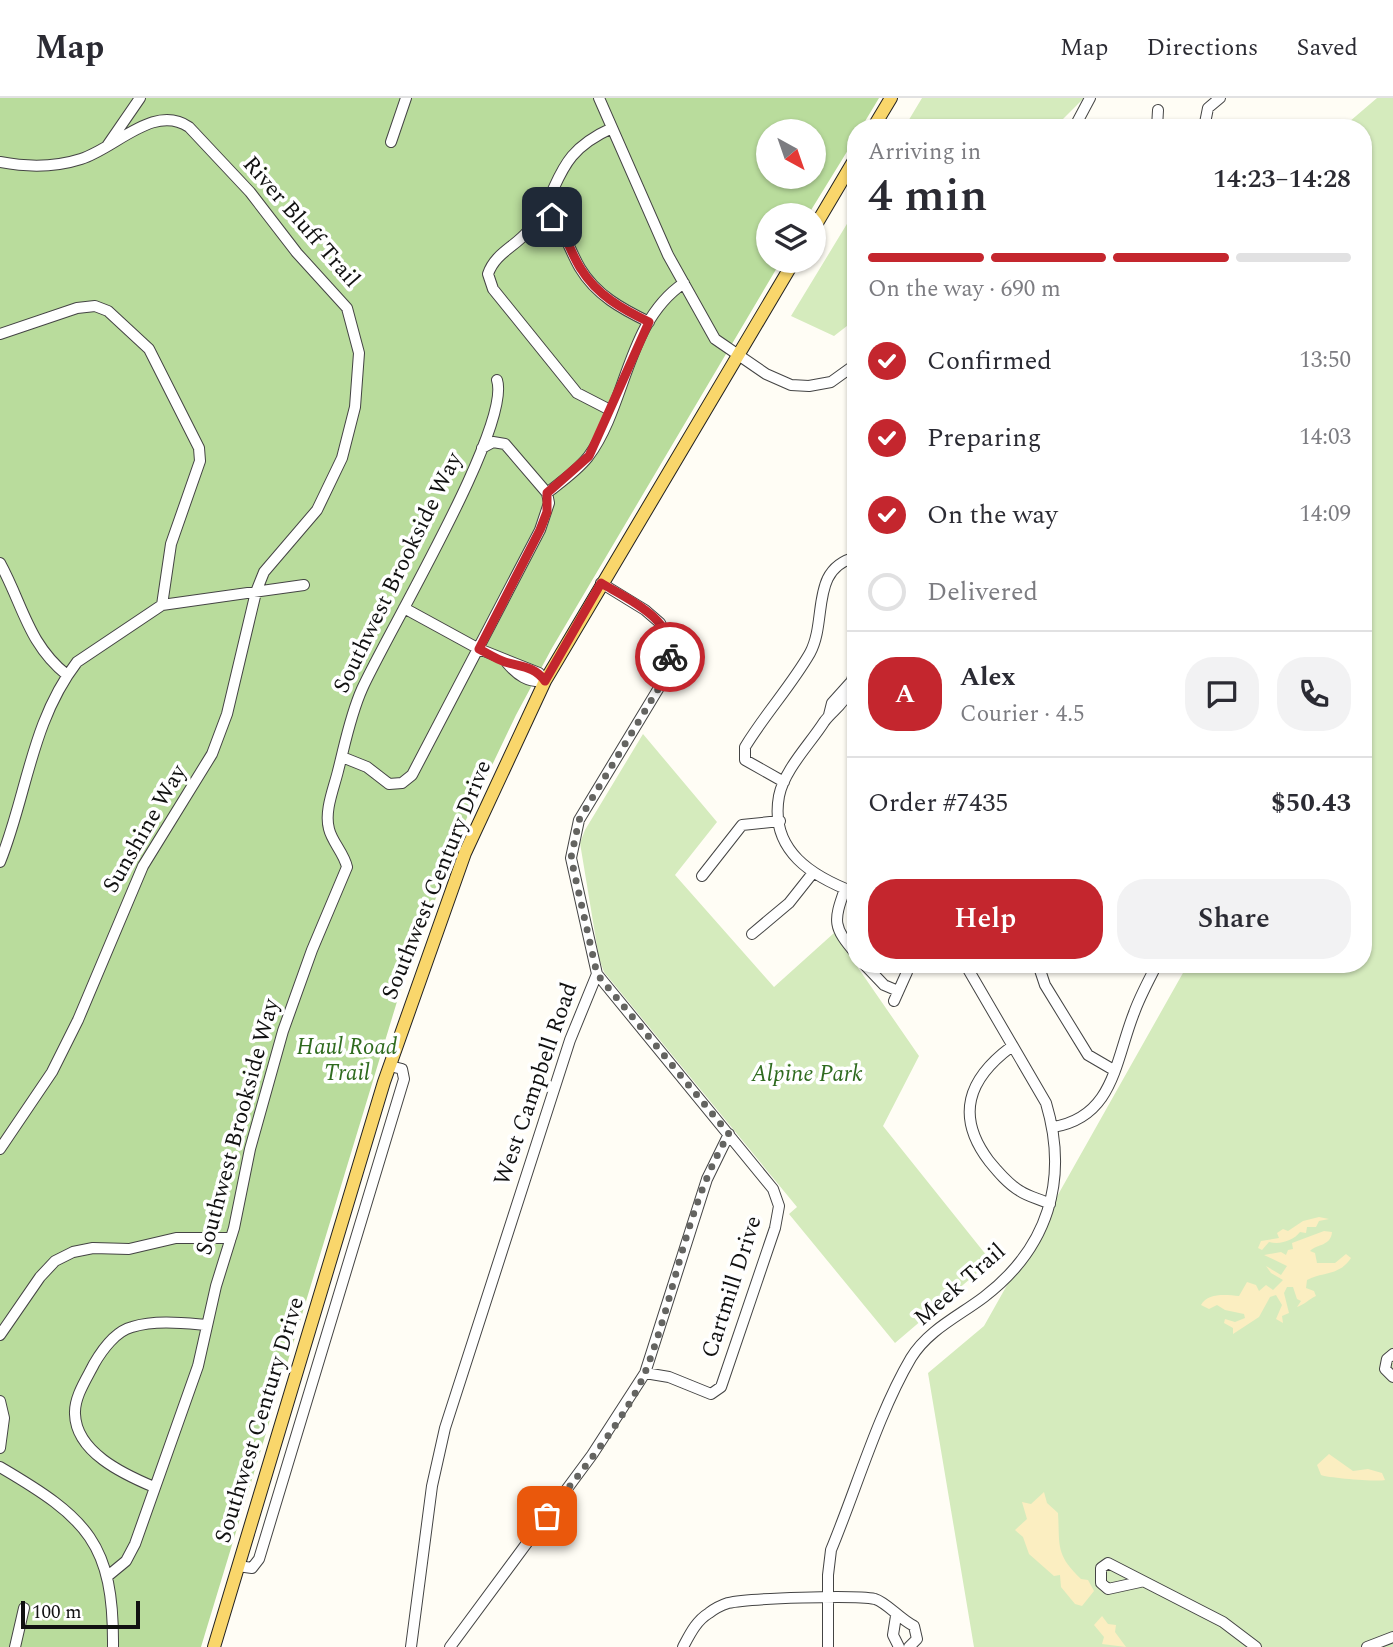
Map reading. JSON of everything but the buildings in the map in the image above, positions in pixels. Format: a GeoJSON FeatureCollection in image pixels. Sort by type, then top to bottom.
{"type":"FeatureCollection","features":[{"type":"Feature","properties":{"kind":"main road"},"geometry":{"type":"LineString","coordinates":[[878,119],[891,98]]}},
{"type":"Feature","properties":{"kind":"main road"},"geometry":{"type":"LineString","coordinates":[[826,208],[847,172]]}},
{"type":"Feature","properties":{"kind":"main road","name":"Southwest Century Drive"},"geometry":{"type":"LineString","coordinates":[[214,1647],[390,1066],[465,853],[545,681],[787,273]]}},
{"type":"Feature","properties":{"kind":"street"},"geometry":{"type":"LineString","coordinates":[[103,152],[140,98]]}},
{"type":"Feature","properties":{"kind":"street"},"geometry":{"type":"LineString","coordinates":[[391,142],[406,98]]}},
{"type":"Feature","properties":{"kind":"street"},"geometry":{"type":"LineString","coordinates":[[599,98],[684,283],[715,339],[766,374],[800,386],[831,382],[847,370]]}},
{"type":"Feature","properties":{"kind":"street"},"geometry":{"type":"LineString","coordinates":[[1079,119],[1090,98]]}},
{"type":"Feature","properties":{"kind":"street"},"geometry":{"type":"LineString","coordinates":[[1206,119],[1208,108],[1220,98]]}},
{"type":"Feature","properties":{"kind":"street"},"geometry":{"type":"LineString","coordinates":[[1158,110],[1158,119]]}},
{"type":"Feature","properties":{"kind":"street","name":"River Bluff Trail"},"geometry":{"type":"LineString","coordinates":[[0,162],[51,164],[103,152],[153,121],[167,117],[189,127],[250,192],[298,253],[336,294],[353,321],[358,345],[359,374],[353,418],[342,458],[317,510],[275,557],[256,592]]}},
{"type":"Feature","properties":{"kind":"street"},"geometry":{"type":"LineString","coordinates":[[610,410],[586,400],[569,384],[489,282],[491,265],[528,232],[558,175],[575,151],[594,136],[612,128]]}},
{"type":"Feature","properties":{"kind":"street"},"geometry":{"type":"LineString","coordinates":[[541,209],[552,217],[564,232],[581,269],[598,289],[622,308],[649,322]]}},
{"type":"Feature","properties":{"kind":"street"},"geometry":{"type":"LineString","coordinates":[[547,493],[589,456],[649,322],[666,297],[684,283]]}},
{"type":"Feature","properties":{"kind":"street"},"geometry":{"type":"LineString","coordinates":[[0,334],[76,307],[94,306],[120,320],[149,349],[199,448],[200,461],[176,527],[162,605]]}},
{"type":"Feature","properties":{"kind":"street","name":"Southwest Brookside Way"},"geometry":{"type":"LineString","coordinates":[[109,1575],[126,1561],[135,1544],[198,1366],[231,1238],[250,1149],[283,1031],[308,960],[347,867],[329,829],[329,809],[361,692],[482,448],[499,401],[497,380]]}},
{"type":"Feature","properties":{"kind":"street"},"geometry":{"type":"LineString","coordinates":[[342,757],[367,767],[389,785],[407,779],[479,649],[540,530],[547,512],[547,493],[505,444],[494,442],[482,448]]}},
{"type":"Feature","properties":{"kind":"street"},"geometry":{"type":"LineString","coordinates":[[785,782],[750,765],[745,760],[746,747],[811,651],[825,579],[836,566],[847,562]]}},
{"type":"Feature","properties":{"kind":"street"},"geometry":{"type":"LineString","coordinates":[[0,563],[24,619],[44,656],[67,675]]}},
{"type":"Feature","properties":{"kind":"street","name":"West Campbell Road"},"geometry":{"type":"LineString","coordinates":[[411,1647],[432,1486],[445,1429],[570,1040],[597,974],[574,882],[571,858],[573,841],[593,793],[660,686],[671,651],[660,623],[645,610],[601,583]]}},
{"type":"Feature","properties":{"kind":"street"},"geometry":{"type":"LineString","coordinates":[[0,862],[4,833],[33,747],[67,675],[77,662],[162,605],[281,586],[304,585]]}},
{"type":"Feature","properties":{"kind":"street","name":"Sunshine Way"},"geometry":{"type":"LineString","coordinates":[[0,1149],[52,1072],[78,1020],[143,866],[212,754],[227,714],[256,592]]}},
{"type":"Feature","properties":{"kind":"street"},"geometry":{"type":"LineString","coordinates":[[404,608],[507,663],[515,672],[533,682],[545,681]]}},
{"type":"Feature","properties":{"kind":"street"},"geometry":{"type":"LineString","coordinates":[[847,686],[832,703],[829,715],[785,782],[779,797],[780,821],[788,847],[812,874],[847,889]]}},
{"type":"Feature","properties":{"kind":"street"},"geometry":{"type":"LineString","coordinates":[[702,876],[742,825],[780,821]]}},
{"type":"Feature","properties":{"kind":"street"},"geometry":{"type":"LineString","coordinates":[[752,934],[789,903],[812,874]]}},
{"type":"Feature","properties":{"kind":"street"},"geometry":{"type":"LineString","coordinates":[[847,899],[835,923],[839,934],[847,943]]}},
{"type":"Feature","properties":{"kind":"street"},"geometry":{"type":"LineString","coordinates":[[872,973],[896,996],[907,973]]}},
{"type":"Feature","properties":{"kind":"street","name":"Meek Trail"},"geometry":{"type":"LineString","coordinates":[[828,1647],[827,1598],[831,1550],[897,1384],[912,1356],[933,1332],[1008,1277],[1040,1231],[1050,1204],[1057,1158],[1053,1127],[1046,1103],[970,973]]}},
{"type":"Feature","properties":{"kind":"street"},"geometry":{"type":"LineString","coordinates":[[1041,973],[1045,985],[1088,1055],[1112,1069]]}},
{"type":"Feature","properties":{"kind":"street"},"geometry":{"type":"LineString","coordinates":[[1053,1127],[1084,1118],[1102,1099],[1133,1013],[1153,973]]}},
{"type":"Feature","properties":{"kind":"street"},"geometry":{"type":"LineString","coordinates":[[450,1647],[592,1455],[646,1373],[707,1179],[729,1134],[597,974]]}},
{"type":"Feature","properties":{"kind":"street"},"geometry":{"type":"LineString","coordinates":[[1011,1047],[989,1066],[975,1084],[968,1113],[976,1143],[1000,1175],[1020,1192],[1050,1204]]}},
{"type":"Feature","properties":{"kind":"street"},"geometry":{"type":"LineString","coordinates":[[238,1566],[252,1568],[259,1559],[404,1079],[402,1069],[390,1066]]}},
{"type":"Feature","properties":{"kind":"street","name":"Cartmill Drive"},"geometry":{"type":"LineString","coordinates":[[646,1373],[669,1377],[710,1394],[716,1392],[724,1381],[775,1228],[779,1206],[774,1189],[729,1134]]}},
{"type":"Feature","properties":{"kind":"street"},"geometry":{"type":"LineString","coordinates":[[0,1335],[40,1277],[55,1261],[73,1252],[93,1248],[129,1250],[188,1236],[231,1238]]}},
{"type":"Feature","properties":{"kind":"street"},"geometry":{"type":"LineString","coordinates":[[154,1487],[110,1464],[79,1433],[74,1412],[83,1385],[103,1348],[129,1327],[166,1322],[207,1325]]}},
{"type":"Feature","properties":{"kind":"street"},"geometry":{"type":"LineString","coordinates":[[1393,1354],[1387,1359],[1385,1369],[1393,1377]]}},
{"type":"Feature","properties":{"kind":"street"},"geometry":{"type":"LineString","coordinates":[[0,1401],[4,1418],[0,1448]]}},
{"type":"Feature","properties":{"kind":"street"},"geometry":{"type":"LineString","coordinates":[[0,1467],[34,1487],[87,1531],[109,1575],[114,1609],[113,1647]]}},
{"type":"Feature","properties":{"kind":"street"},"geometry":{"type":"LineString","coordinates":[[1140,1583],[1175,1596],[1211,1616],[1256,1647]]}},
{"type":"Feature","properties":{"kind":"street"},"geometry":{"type":"LineString","coordinates":[[683,1647],[696,1624],[709,1612],[729,1603],[827,1598],[877,1599],[891,1608],[896,1616],[915,1626],[917,1639],[909,1647]]}},
{"type":"Feature","properties":{"kind":"street"},"geometry":{"type":"LineString","coordinates":[[15,1647],[24,1608]]}},
{"type":"Feature","properties":{"kind":"street"},"geometry":{"type":"LineString","coordinates":[[896,1616],[893,1635],[899,1647]]}},
{"type":"Feature","properties":{"kind":"street"},"geometry":{"type":"LineString","coordinates":[[1367,1647],[1393,1637]]}},
{"type":"Feature","properties":{"kind":"green space","name":"Haul Road Trail"},"geometry":{"type":"Polygon","coordinates":[[[0,98],[879,98],[866,119],[847,119],[847,152],[826,186],[826,119],[756,119],[756,189],[824,189],[815,203],[756,203],[756,273],[774,273],[552,648],[516,715],[464,824],[399,995],[201,1647],[0,1647],[0,98]]]}},
{"type":"Feature","properties":{"kind":"green space"},"geometry":{"type":"Polygon","coordinates":[[[922,98],[1084,98],[1063,119],[909,119],[922,98]]]}},
{"type":"Feature","properties":{"kind":"green space"},"geometry":{"type":"Polygon","coordinates":[[[1377,98],[1393,98],[1393,1647],[974,1647],[928,1373],[984,1326],[1183,973],[1372,973],[1372,119],[1352,119],[1377,98]]]}},
{"type":"Feature","properties":{"kind":"green space"},"geometry":{"type":"Polygon","coordinates":[[[847,224],[847,326],[834,336],[791,316],[817,273],[826,273],[826,258],[847,224]]]}},
{"type":"Feature","properties":{"kind":"green space","name":"Alpine Park"},"geometry":{"type":"Polygon","coordinates":[[[643,734],[717,822],[675,875],[774,987],[834,933],[847,952],[847,973],[862,973],[919,1056],[883,1126],[991,1261],[895,1343],[789,1214],[797,1207],[604,972],[599,958],[580,843],[585,830],[643,734]]]}},
{"type":"Feature","properties":{"kind":"sand"},"geometry":{"type":"Polygon","coordinates":[[[1319,1217],[1329,1219],[1319,1221],[1316,1227],[1307,1227],[1306,1233],[1300,1232],[1287,1241],[1269,1242],[1262,1250],[1258,1248],[1261,1241],[1279,1238],[1277,1233],[1283,1229],[1288,1231],[1303,1221],[1319,1217]]]}},
{"type":"Feature","properties":{"kind":"sand"},"geometry":{"type":"Polygon","coordinates":[[[1324,1231],[1332,1232],[1329,1240],[1310,1251],[1315,1253],[1317,1263],[1335,1263],[1346,1254],[1351,1258],[1342,1268],[1307,1280],[1306,1288],[1314,1291],[1316,1296],[1300,1306],[1297,1307],[1301,1301],[1297,1299],[1293,1287],[1287,1287],[1284,1293],[1289,1313],[1282,1316],[1283,1323],[1276,1319],[1282,1305],[1276,1295],[1270,1297],[1259,1317],[1233,1334],[1233,1328],[1224,1323],[1225,1319],[1235,1322],[1245,1318],[1244,1314],[1225,1310],[1217,1305],[1209,1309],[1201,1305],[1213,1296],[1239,1296],[1247,1282],[1256,1285],[1259,1291],[1266,1285],[1273,1290],[1283,1280],[1271,1273],[1266,1266],[1281,1275],[1287,1266],[1264,1255],[1281,1252],[1286,1255],[1288,1250],[1293,1249],[1292,1243],[1324,1231]]]}},
{"type":"Feature","properties":{"kind":"sand"},"geometry":{"type":"Polygon","coordinates":[[[1329,1454],[1353,1471],[1368,1469],[1382,1473],[1385,1480],[1321,1475],[1317,1465],[1329,1454]]]}},
{"type":"Feature","properties":{"kind":"sand"},"geometry":{"type":"Polygon","coordinates":[[[1044,1492],[1047,1503],[1058,1513],[1059,1542],[1063,1556],[1081,1579],[1088,1580],[1094,1591],[1082,1606],[1075,1604],[1061,1587],[1060,1575],[1054,1576],[1029,1554],[1023,1537],[1015,1530],[1027,1519],[1022,1502],[1031,1504],[1044,1492]]]}},
{"type":"Feature","properties":{"kind":"sand"},"geometry":{"type":"Polygon","coordinates":[[[1102,1616],[1108,1624],[1116,1625],[1115,1632],[1126,1647],[1102,1644],[1104,1637],[1094,1625],[1102,1616]]]}},
{"type":"Feature","properties":{"kind":"way so far"},"geometry":{"type":"LineString","coordinates":[[547,1516],[629,1402],[646,1373],[707,1179],[729,1134],[597,974],[574,882],[571,858],[579,820],[660,686],[670,657]]}},
{"type":"Feature","properties":{"kind":"route"},"geometry":{"type":"LineString","coordinates":[[552,217],[564,232],[589,280],[607,299],[649,322],[589,456],[547,493],[549,503],[540,530],[479,649],[507,663],[520,664],[539,673],[545,681],[601,583],[645,610],[660,623],[668,640],[670,657]]}}]}
